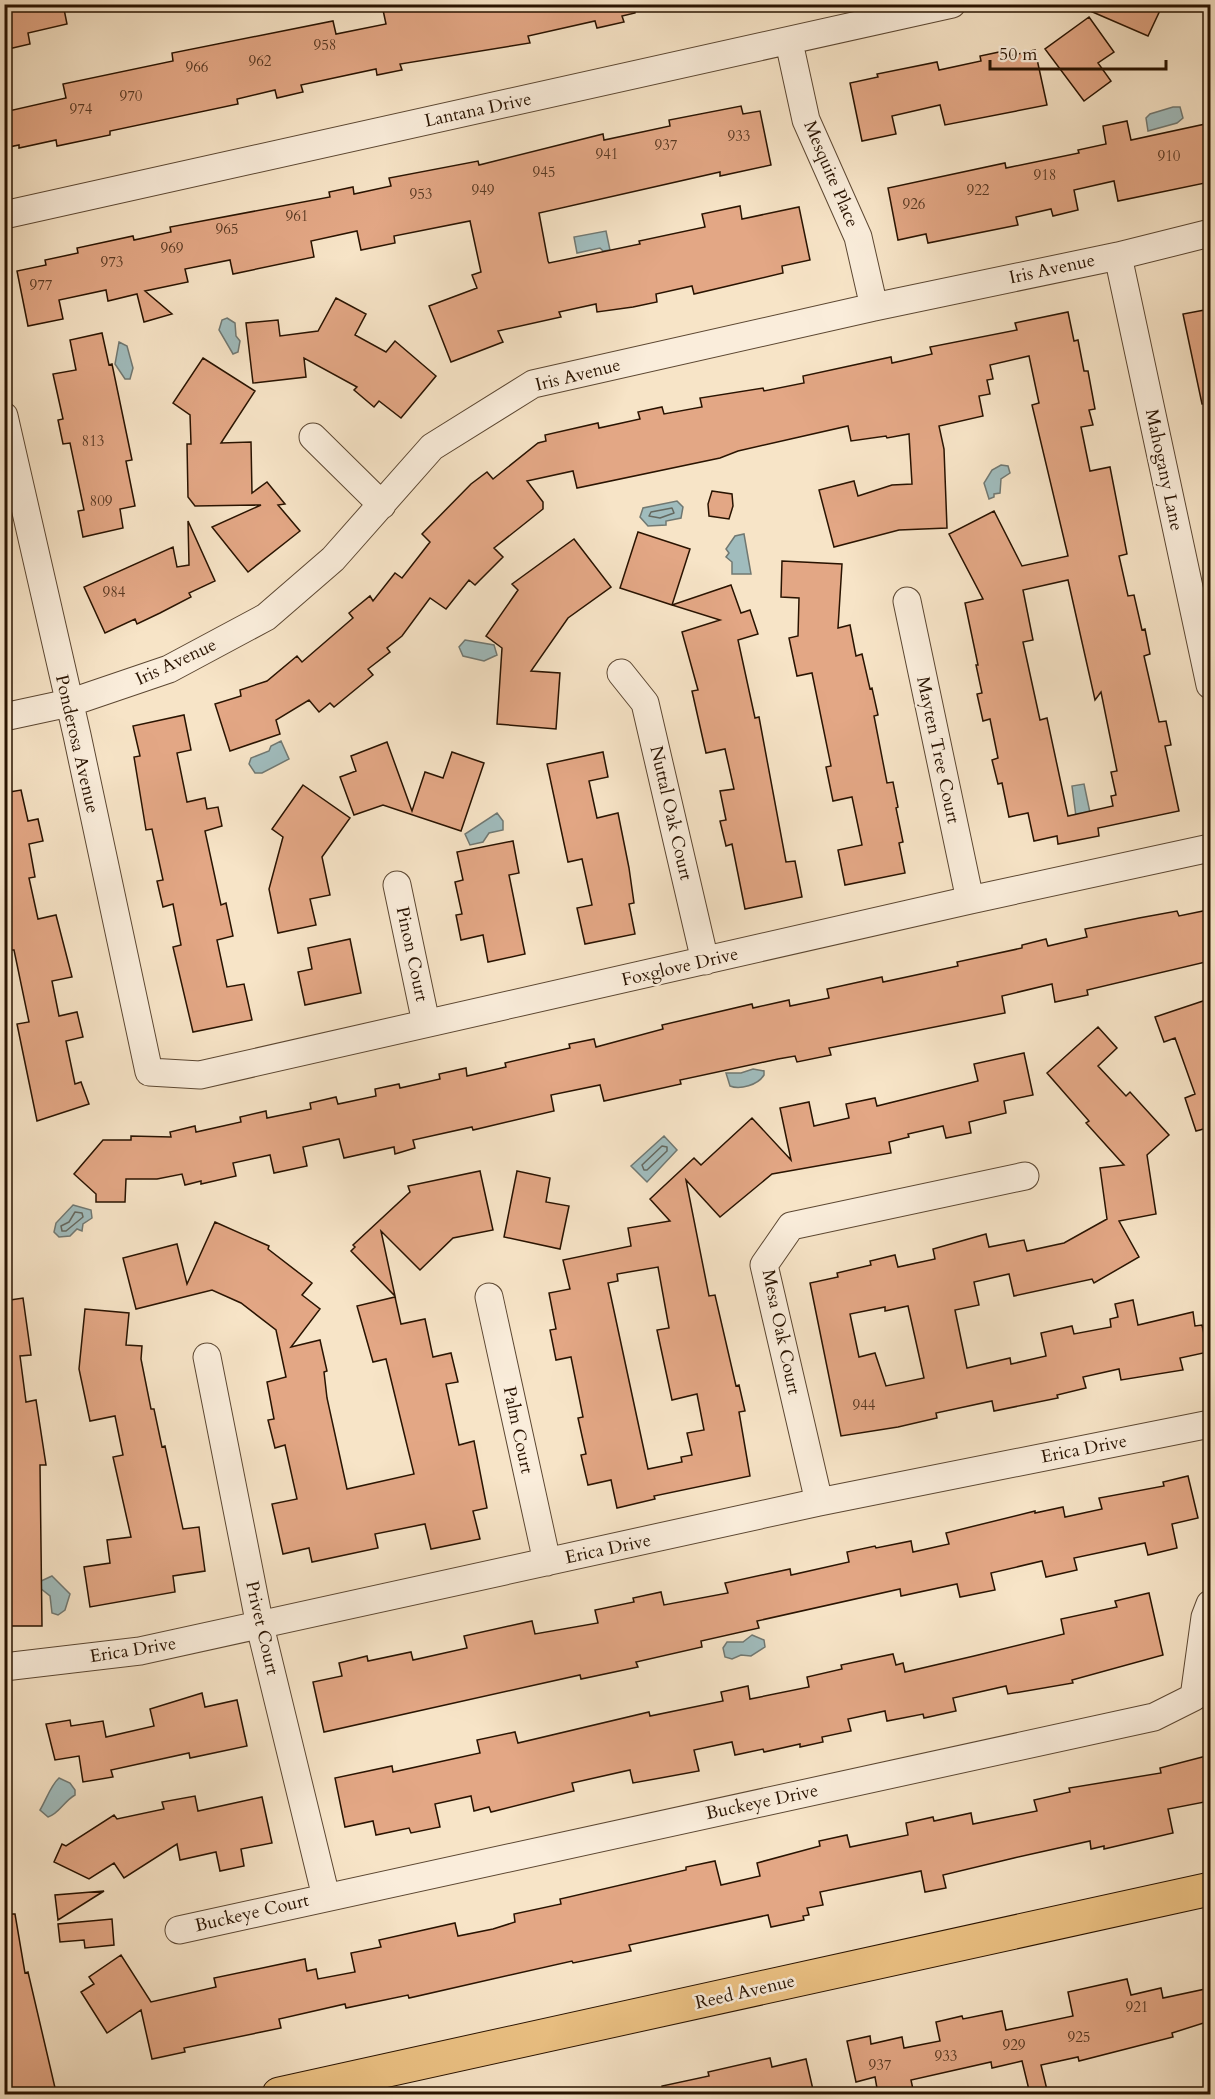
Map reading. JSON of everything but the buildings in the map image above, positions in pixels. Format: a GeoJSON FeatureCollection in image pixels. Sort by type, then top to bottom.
{"type":"FeatureCollection","features":[{"type":"Feature","properties":{"kind":"main road","name":"Reed Avenue"},"geometry":{"type":"LineString","coordinates":[[279,2094],[1210,1889]]}},
{"type":"Feature","properties":{"kind":"street","name":"Lantana Drive"},"geometry":{"type":"LineString","coordinates":[[4,215],[952,4]]}},
{"type":"Feature","properties":{"kind":"street","name":"Mesquite Place"},"geometry":{"type":"LineString","coordinates":[[789,42],[806,120],[858,237],[874,307]]}},
{"type":"Feature","properties":{"kind":"street","name":"Iris Avenue"},"geometry":{"type":"LineString","coordinates":[[4,717],[69,703],[169,669],[266,617],[333,559],[432,447],[533,384],[874,307],[1118,256],[1210,233]]}},
{"type":"Feature","properties":{"kind":"street","name":"Mahogany Lane"},"geometry":{"type":"LineString","coordinates":[[1118,256],[1210,685]]}},
{"type":"Feature","properties":{"kind":"street","name":"Ponderosa Avenue"},"geometry":{"type":"LineString","coordinates":[[4,416],[69,703],[148,1072]]}},
{"type":"Feature","properties":{"kind":"street"},"geometry":{"type":"LineString","coordinates":[[313,437],[382,505]]}},
{"type":"Feature","properties":{"kind":"street","name":"Mayten Tree Court"},"geometry":{"type":"LineString","coordinates":[[907,601],[970,900]]}},
{"type":"Feature","properties":{"kind":"street","name":"Nuttal Oak Court"},"geometry":{"type":"LineString","coordinates":[[621,673],[645,703],[705,961]]}},
{"type":"Feature","properties":{"kind":"street","name":"Foxglove Drive"},"geometry":{"type":"LineString","coordinates":[[148,1072],[200,1075],[970,900],[1210,848]]}},
{"type":"Feature","properties":{"kind":"street","name":"Pinon Court"},"geometry":{"type":"LineString","coordinates":[[398,885],[426,1023]]}},
{"type":"Feature","properties":{"kind":"street","name":"Mesa Oak Court"},"geometry":{"type":"LineString","coordinates":[[819,1502],[764,1265],[791,1226],[1024,1176]]}},
{"type":"Feature","properties":{"kind":"street","name":"Palm Court"},"geometry":{"type":"LineString","coordinates":[[489,1298],[547,1562]]}},
{"type":"Feature","properties":{"kind":"street","name":"Privet Court"},"geometry":{"type":"LineString","coordinates":[[207,1357],[260,1626],[326,1897]]}},
{"type":"Feature","properties":{"kind":"street","name":"Erica Drive"},"geometry":{"type":"LineString","coordinates":[[4,1667],[140,1651],[819,1502],[1210,1424]]}},
{"type":"Feature","properties":{"kind":"street","name":"Buckeye Drive"},"geometry":{"type":"LineString","coordinates":[[326,1897],[1154,1718],[1194,1697],[1205,1617],[1210,1604]]}},
{"type":"Feature","properties":{"kind":"street","name":"Buckeye Court"},"geometry":{"type":"LineString","coordinates":[[179,1930],[326,1897]]}},
{"type":"Feature","properties":{"kind":"water"},"geometry":{"type":"Polygon","coordinates":[[[1180,107],[1183,118],[1177,123],[1148,131],[1146,118],[1150,114],[1180,107]]]}},
{"type":"Feature","properties":{"kind":"water"},"geometry":{"type":"Polygon","coordinates":[[[606,231],[610,250],[603,251],[600,248],[577,253],[574,237],[606,231]]]}},
{"type":"Feature","properties":{"kind":"water"},"geometry":{"type":"Polygon","coordinates":[[[227,318],[235,323],[236,336],[240,341],[238,352],[233,354],[219,330],[222,320],[227,318]]]}},
{"type":"Feature","properties":{"kind":"water"},"geometry":{"type":"Polygon","coordinates":[[[119,342],[127,346],[133,368],[130,379],[125,379],[115,364],[119,342]]]}},
{"type":"Feature","properties":{"kind":"water"},"geometry":{"type":"Polygon","coordinates":[[[1001,465],[1008,466],[1010,473],[1001,479],[1000,493],[994,494],[994,497],[989,499],[984,483],[992,470],[1001,465]]]}},
{"type":"Feature","properties":{"kind":"water"},"geometry":{"type":"Polygon","coordinates":[[[677,501],[683,507],[681,518],[666,521],[666,525],[648,526],[640,517],[643,508],[677,501]]]}},
{"type":"Feature","properties":{"kind":"water"},"geometry":{"type":"Polygon","coordinates":[[[744,534],[751,574],[732,574],[732,562],[726,557],[729,553],[726,549],[735,536],[744,534]]]}},
{"type":"Feature","properties":{"kind":"water"},"geometry":{"type":"Polygon","coordinates":[[[465,640],[494,645],[497,655],[484,661],[463,656],[459,647],[465,640]]]}},
{"type":"Feature","properties":{"kind":"water"},"geometry":{"type":"Polygon","coordinates":[[[281,741],[289,759],[262,773],[255,773],[249,764],[251,758],[269,751],[271,746],[281,741]]]}},
{"type":"Feature","properties":{"kind":"water"},"geometry":{"type":"Polygon","coordinates":[[[1084,784],[1092,822],[1077,824],[1072,786],[1084,784]]]}},
{"type":"Feature","properties":{"kind":"water"},"geometry":{"type":"Polygon","coordinates":[[[497,813],[503,821],[503,830],[489,833],[483,842],[470,845],[465,834],[497,813]]]}},
{"type":"Feature","properties":{"kind":"water"},"geometry":{"type":"Polygon","coordinates":[[[753,1069],[764,1071],[764,1075],[758,1082],[744,1087],[730,1086],[726,1073],[741,1073],[753,1069]]]}},
{"type":"Feature","properties":{"kind":"water"},"geometry":{"type":"Polygon","coordinates":[[[664,1136],[677,1150],[647,1182],[631,1166],[664,1136]]]}},
{"type":"Feature","properties":{"kind":"water"},"geometry":{"type":"Polygon","coordinates":[[[73,1205],[91,1210],[92,1218],[83,1224],[82,1231],[77,1229],[70,1236],[59,1237],[54,1232],[56,1223],[73,1205]]]}},
{"type":"Feature","properties":{"kind":"water"},"geometry":{"type":"Polygon","coordinates":[[[52,1576],[70,1594],[65,1610],[58,1615],[52,1613],[50,1596],[40,1588],[41,1581],[52,1576]]]}},
{"type":"Feature","properties":{"kind":"water"},"geometry":{"type":"Polygon","coordinates":[[[752,1635],[764,1640],[765,1647],[751,1656],[741,1655],[732,1659],[725,1657],[723,1648],[727,1642],[743,1642],[752,1635]]]}},
{"type":"Feature","properties":{"kind":"water"},"geometry":{"type":"Polygon","coordinates":[[[59,1778],[70,1783],[75,1790],[75,1795],[48,1817],[40,1810],[59,1778]]]}}]}
